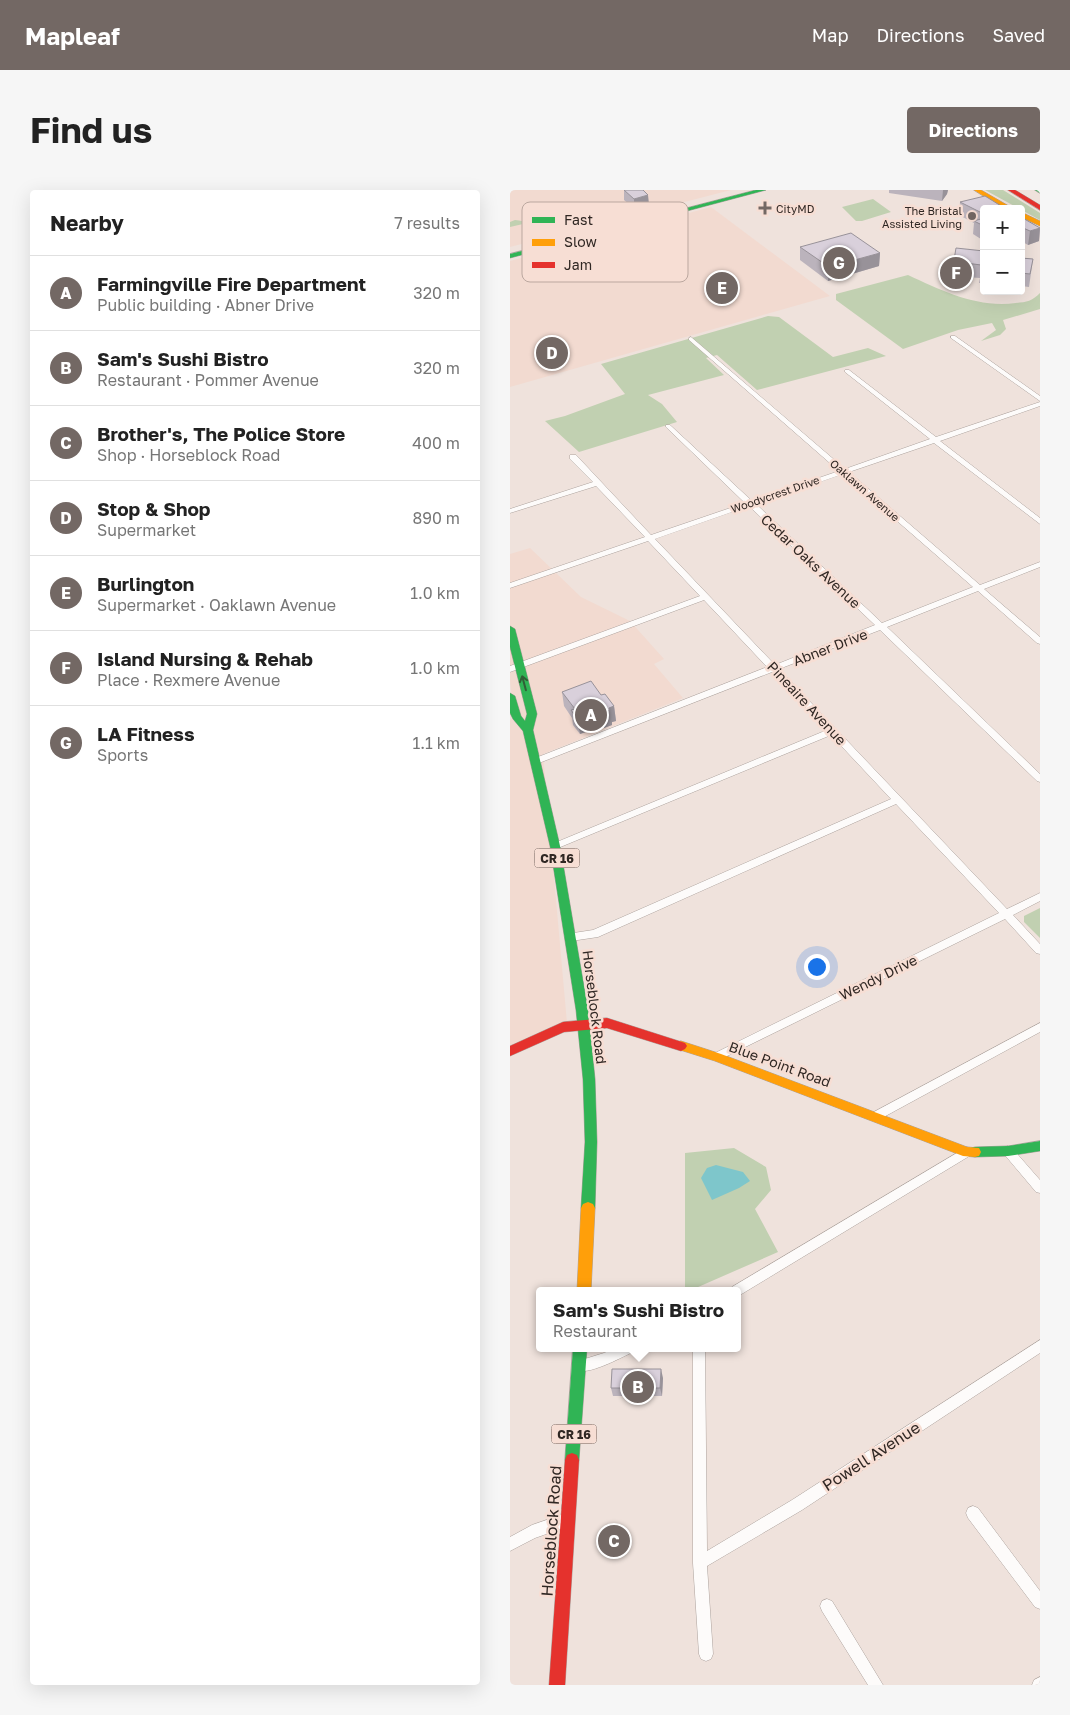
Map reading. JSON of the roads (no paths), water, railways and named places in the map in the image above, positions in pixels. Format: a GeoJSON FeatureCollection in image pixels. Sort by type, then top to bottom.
{"type":"FeatureCollection","features":[{"type":"Feature","properties":{"kind":"main road"},"geometry":{"type":"LineString","coordinates":[[688,204],[744,190]]}},
{"type":"Feature","properties":{"kind":"main road"},"geometry":{"type":"LineString","coordinates":[[688,210],[763,190]]}},
{"type":"Feature","properties":{"kind":"main road"},"geometry":{"type":"LineString","coordinates":[[977,190],[1002,205]]}},
{"type":"Feature","properties":{"kind":"main road"},"geometry":{"type":"LineString","coordinates":[[1011,190],[1040,208]]}},
{"type":"Feature","properties":{"kind":"main road"},"geometry":{"type":"LineString","coordinates":[[1025,218],[1040,224]]}},
{"type":"Feature","properties":{"kind":"main road"},"geometry":{"type":"LineString","coordinates":[[1025,219],[1040,229]]}},
{"type":"Feature","properties":{"kind":"main road","name":"Horseblock Road"},"geometry":{"type":"LineString","coordinates":[[510,629],[514,667],[532,714],[528,730]]}},
{"type":"Feature","properties":{"kind":"main road","name":"Horseblock Road"},"geometry":{"type":"LineString","coordinates":[[510,696],[516,717],[528,730],[536,761],[555,846],[584,1024],[589,1079],[591,1142],[584,1287]]}},
{"type":"Feature","properties":{"kind":"main road","name":"Blue Point Road"},"geometry":{"type":"LineString","coordinates":[[510,1050],[563,1027],[607,1022],[717,1057],[967,1152],[1008,1151],[1040,1146]]}},
{"type":"Feature","properties":{"kind":"main road","name":"Horseblock Road"},"geometry":{"type":"LineString","coordinates":[[557,1685],[580,1352]]}},
{"type":"Feature","properties":{"kind":"street"},"geometry":{"type":"LineString","coordinates":[[953,337],[1040,399]]}},
{"type":"Feature","properties":{"kind":"street","name":"Oaklawn Avenue"},"geometry":{"type":"LineString","coordinates":[[691,339],[1040,641]]}},
{"type":"Feature","properties":{"kind":"street"},"geometry":{"type":"LineString","coordinates":[[847,371],[1040,522]]}},
{"type":"Feature","properties":{"kind":"street","name":"Woodycrest Drive"},"geometry":{"type":"LineString","coordinates":[[510,586],[1040,404]]}},
{"type":"Feature","properties":{"kind":"street","name":"Cedar Oaks Avenue"},"geometry":{"type":"LineString","coordinates":[[668,426],[882,627],[1040,779]]}},
{"type":"Feature","properties":{"kind":"street","name":"Pineaire Avenue"},"geometry":{"type":"LineString","coordinates":[[573,457],[775,668],[1040,950]]}},
{"type":"Feature","properties":{"kind":"street"},"geometry":{"type":"LineString","coordinates":[[510,511],[598,483]]}},
{"type":"Feature","properties":{"kind":"street","name":"Abner Drive"},"geometry":{"type":"LineString","coordinates":[[536,761],[1040,564]]}},
{"type":"Feature","properties":{"kind":"street"},"geometry":{"type":"LineString","coordinates":[[514,667],[706,596]]}},
{"type":"Feature","properties":{"kind":"street"},"geometry":{"type":"LineString","coordinates":[[555,846],[833,731]]}},
{"type":"Feature","properties":{"kind":"street"},"geometry":{"type":"LineString","coordinates":[[571,937],[594,934],[897,800]]}},
{"type":"Feature","properties":{"kind":"street","name":"Wendy Drive"},"geometry":{"type":"LineString","coordinates":[[717,1057],[1040,897]]}},
{"type":"Feature","properties":{"kind":"street"},"geometry":{"type":"LineString","coordinates":[[876,1116],[1040,1027]]}},
{"type":"Feature","properties":{"kind":"street"},"geometry":{"type":"LineString","coordinates":[[1008,1151],[1040,1188]]}},
{"type":"Feature","properties":{"kind":"street"},"geometry":{"type":"LineString","coordinates":[[741,1288],[967,1152]]}},
{"type":"Feature","properties":{"kind":"street","name":"Powell Avenue"},"geometry":{"type":"LineString","coordinates":[[700,1563],[797,1505],[1040,1346]]}},
{"type":"Feature","properties":{"kind":"street"},"geometry":{"type":"LineString","coordinates":[[578,1366],[605,1359],[620,1352]]}},
{"type":"Feature","properties":{"kind":"street"},"geometry":{"type":"LineString","coordinates":[[699,1352],[700,1563],[706,1654]]}},
{"type":"Feature","properties":{"kind":"street"},"geometry":{"type":"LineString","coordinates":[[973,1513],[1040,1602]]}},
{"type":"Feature","properties":{"kind":"street"},"geometry":{"type":"LineString","coordinates":[[510,1544],[532,1532],[568,1520]]}},
{"type":"Feature","properties":{"kind":"street"},"geometry":{"type":"LineString","coordinates":[[826,1606],[876,1685]]}},
{"type":"Feature","properties":{"kind":"water"},"geometry":{"type":"Polygon","coordinates":[[[716,1165],[743,1172],[750,1181],[712,1200],[701,1178],[707,1168],[716,1165]]]}},
{"type":"Feature","properties":{"kind":"place","name":"CityMD"},"geometry":{"type":"Point","coordinates":[765,208]}},
{"type":"Feature","properties":{"kind":"place","name":"The Bristal Assisted Living"},"geometry":{"type":"Point","coordinates":[972,216]}},
{"type":"Feature","properties":{"kind":"place","name":"LA Fitness"},"geometry":{"type":"Point","coordinates":[839,263]}},
{"type":"Feature","properties":{"kind":"place","name":"Island Nursing & Rehab"},"geometry":{"type":"Point","coordinates":[956,273]}},
{"type":"Feature","properties":{"kind":"place","name":"Burlington"},"geometry":{"type":"Point","coordinates":[722,288]}},
{"type":"Feature","properties":{"kind":"place","name":"Stop & Shop"},"geometry":{"type":"Point","coordinates":[552,353]}},
{"type":"Feature","properties":{"kind":"place","name":"Farmingville Fire Department"},"geometry":{"type":"Point","coordinates":[591,715]}},
{"type":"Feature","properties":{"kind":"place","name":"Sam's Sushi Bistro"},"geometry":{"type":"Point","coordinates":[638,1387]}},
{"type":"Feature","properties":{"kind":"place","name":"Brother's, The Police Store"},"geometry":{"type":"Point","coordinates":[614,1541]}}]}
